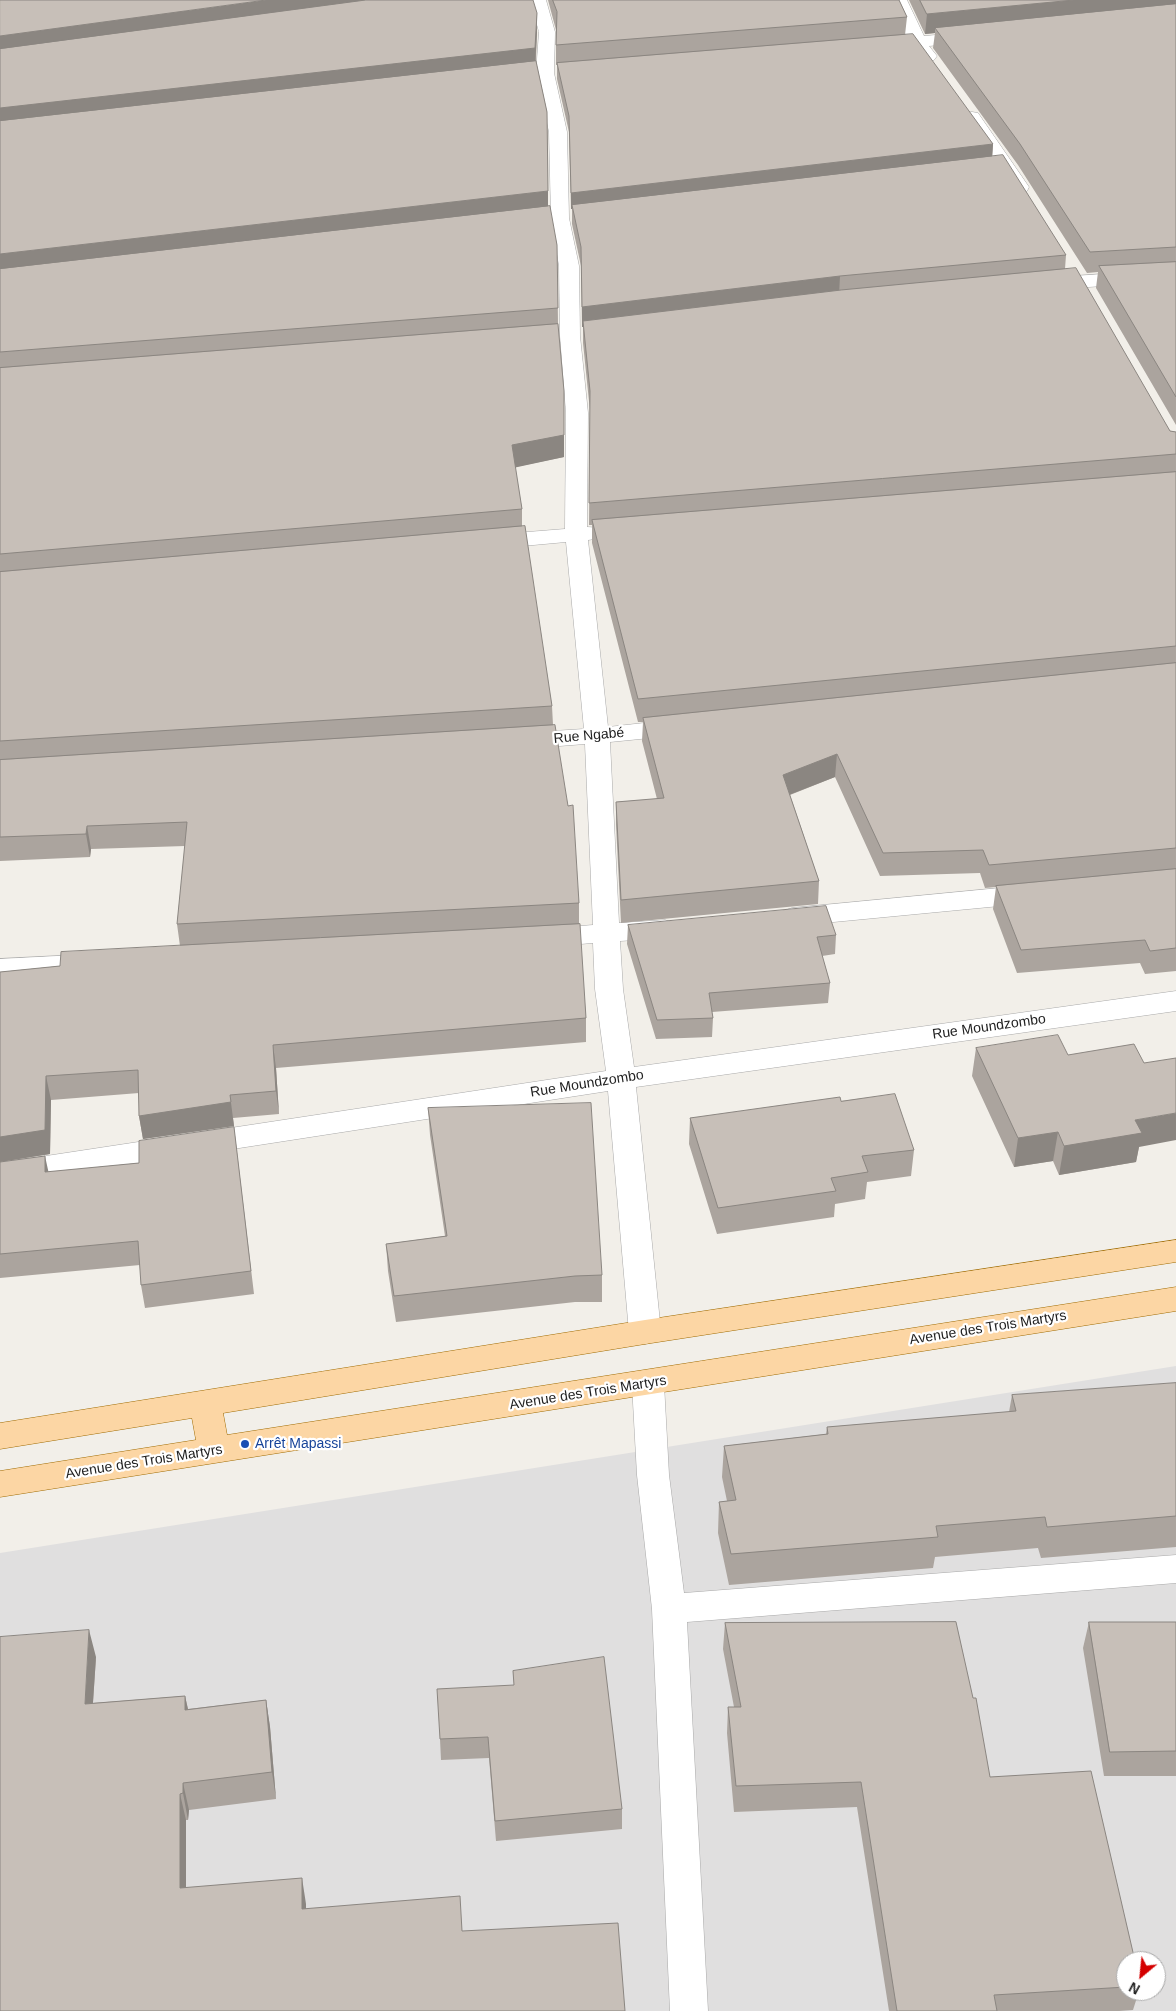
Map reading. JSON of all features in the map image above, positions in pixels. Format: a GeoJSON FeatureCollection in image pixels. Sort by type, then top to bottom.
{"type":"FeatureCollection","features":[{"type":"Feature","properties":{"kind":"main road"},"geometry":{"type":"LineString","coordinates":[[0,1436],[645,1332],[1176,1251]]}},
{"type":"Feature","properties":{"kind":"main road","name":"Avenue des Trois Martyrs"},"geometry":{"type":"LineString","coordinates":[[0,1484],[648,1384],[1034,1320],[1176,1299]]}},
{"type":"Feature","properties":{"kind":"main road"},"geometry":{"type":"LineString","coordinates":[[205,1404],[214,1451]]}},
{"type":"Feature","properties":{"kind":"street"},"geometry":{"type":"LineString","coordinates":[[538,0],[547,32],[545,73],[558,132],[560,218],[569,266],[569,336],[576,413],[576,535],[597,736],[609,990],[621,1078],[645,1332]]}},
{"type":"Feature","properties":{"kind":"street"},"geometry":{"type":"LineString","coordinates":[[899,0],[918,42],[940,73]]}},
{"type":"Feature","properties":{"kind":"street"},"geometry":{"type":"LineString","coordinates":[[868,46],[987,35]]}},
{"type":"Feature","properties":{"kind":"street"},"geometry":{"type":"LineString","coordinates":[[962,104],[1007,166],[1028,199]]}},
{"type":"Feature","properties":{"kind":"street"},"geometry":{"type":"LineString","coordinates":[[988,169],[1007,166]]}},
{"type":"Feature","properties":{"kind":"street"},"geometry":{"type":"LineString","coordinates":[[1022,286],[1176,276]]}},
{"type":"Feature","properties":{"kind":"street"},"geometry":{"type":"LineString","coordinates":[[467,544],[616,531]]}},
{"type":"Feature","properties":{"kind":"street","name":"Rue Ngabé"},"geometry":{"type":"LineString","coordinates":[[499,742],[597,736],[706,724]]}},
{"type":"Feature","properties":{"kind":"street"},"geometry":{"type":"LineString","coordinates":[[763,920],[1058,892]]}},
{"type":"Feature","properties":{"kind":"street"},"geometry":{"type":"LineString","coordinates":[[516,940],[684,928]]}},
{"type":"Feature","properties":{"kind":"street"},"geometry":{"type":"LineString","coordinates":[[0,968],[119,962]]}},
{"type":"Feature","properties":{"kind":"street","name":"Rue Moundzombo"},"geometry":{"type":"LineString","coordinates":[[0,1174],[621,1078],[1176,1001]]}},
{"type":"Feature","properties":{"kind":"street"},"geometry":{"type":"LineString","coordinates":[[648,1384],[653,1475],[669,1609],[689,2011]]}},
{"type":"Feature","properties":{"kind":"street"},"geometry":{"type":"LineString","coordinates":[[669,1609],[1176,1569]]}},
{"type":"Feature","properties":{"kind":"shaded area"},"geometry":{"type":"Polygon","coordinates":[[[1176,1366],[1176,2011],[0,2011],[0,1553],[1176,1366]]]}},
{"type":"Feature","properties":{"kind":"building"},"geometry":{"type":"Polygon","coordinates":[[[0,0],[266,0],[0,36],[0,0]]]}},
{"type":"Feature","properties":{"kind":"building"},"geometry":{"type":"Polygon","coordinates":[[[366,0],[533,0],[537,13],[535,48],[0,108],[0,49],[366,0]]]}},
{"type":"Feature","properties":{"kind":"building"},"geometry":{"type":"Polygon","coordinates":[[[553,0],[899,0],[907,17],[556,45],[557,12],[553,0]]]}},
{"type":"Feature","properties":{"kind":"building"},"geometry":{"type":"Polygon","coordinates":[[[920,0],[1074,0],[927,14],[920,0]]]}},
{"type":"Feature","properties":{"kind":"building"},"geometry":{"type":"Polygon","coordinates":[[[1176,4],[1176,247],[1090,252],[1020,144],[935,28],[1176,4]]]}},
{"type":"Feature","properties":{"kind":"building"},"geometry":{"type":"Polygon","coordinates":[[[913,34],[993,144],[571,193],[569,116],[557,63],[913,34]]]}},
{"type":"Feature","properties":{"kind":"building"},"geometry":{"type":"Polygon","coordinates":[[[536,61],[547,112],[548,191],[0,254],[0,121],[536,61]]]}},
{"type":"Feature","properties":{"kind":"building"},"geometry":{"type":"Polygon","coordinates":[[[1003,155],[1066,255],[840,276],[582,307],[581,247],[572,205],[1003,155]]]}},
{"type":"Feature","properties":{"kind":"building"},"geometry":{"type":"Polygon","coordinates":[[[550,206],[557,245],[558,308],[0,352],[0,269],[550,206]]]}},
{"type":"Feature","properties":{"kind":"building"},"geometry":{"type":"Polygon","coordinates":[[[1176,262],[1176,397],[1099,266],[1176,262]]]}},
{"type":"Feature","properties":{"kind":"building"},"geometry":{"type":"Polygon","coordinates":[[[1076,268],[1170,431],[1176,432],[1176,454],[589,503],[590,391],[583,321],[841,290],[1076,268]]]}},
{"type":"Feature","properties":{"kind":"building"},"geometry":{"type":"Polygon","coordinates":[[[558,324],[564,391],[564,435],[512,445],[522,509],[0,554],[0,368],[558,324]]]}},
{"type":"Feature","properties":{"kind":"building"},"geometry":{"type":"Polygon","coordinates":[[[1176,472],[1176,646],[638,699],[592,520],[1176,472]]]}},
{"type":"Feature","properties":{"kind":"building"},"geometry":{"type":"Polygon","coordinates":[[[525,526],[552,706],[0,741],[0,572],[525,526]]]}},
{"type":"Feature","properties":{"kind":"building"},"geometry":{"type":"Polygon","coordinates":[[[1176,663],[1176,848],[989,865],[983,850],[883,853],[837,754],[783,775],[819,881],[621,900],[616,802],[664,798],[643,718],[1176,663]]]}},
{"type":"Feature","properties":{"kind":"building"},"geometry":{"type":"Polygon","coordinates":[[[555,725],[568,806],[573,805],[579,903],[177,924],[187,822],[87,826],[86,834],[0,837],[0,760],[555,725]]]}},
{"type":"Feature","properties":{"kind":"building"},"geometry":{"type":"Polygon","coordinates":[[[1176,869],[1176,948],[1150,951],[1145,940],[1021,950],[996,886],[1176,869]]]}},
{"type":"Feature","properties":{"kind":"building"},"geometry":{"type":"Polygon","coordinates":[[[826,906],[836,935],[817,937],[830,983],[709,993],[713,1018],[657,1020],[628,925],[826,906]]]}},
{"type":"Feature","properties":{"kind":"building"},"geometry":{"type":"Polygon","coordinates":[[[580,924],[586,1018],[273,1045],[276,1091],[230,1095],[231,1102],[139,1116],[138,1070],[46,1076],[45,1130],[0,1137],[0,972],[60,966],[61,952],[580,924]]]}},
{"type":"Feature","properties":{"kind":"building"},"geometry":{"type":"Polygon","coordinates":[[[1058,1035],[1068,1055],[1134,1044],[1144,1063],[1176,1058],[1176,1113],[1135,1120],[1142,1133],[1064,1146],[1058,1132],[1018,1138],[976,1048],[1058,1035]]]}},
{"type":"Feature","properties":{"kind":"building"},"geometry":{"type":"Polygon","coordinates":[[[895,1094],[914,1150],[862,1156],[868,1172],[831,1178],[836,1191],[718,1208],[690,1118],[840,1097],[841,1101],[895,1094]]]}},
{"type":"Feature","properties":{"kind":"building"},"geometry":{"type":"Polygon","coordinates":[[[591,1103],[602,1275],[575,1276],[394,1296],[386,1244],[447,1236],[428,1108],[591,1103]]]}},
{"type":"Feature","properties":{"kind":"building"},"geometry":{"type":"Polygon","coordinates":[[[234,1127],[251,1271],[141,1285],[138,1241],[0,1254],[0,1162],[45,1156],[45,1172],[139,1163],[139,1141],[234,1127]]]}},
{"type":"Feature","properties":{"kind":"building"},"geometry":{"type":"Polygon","coordinates":[[[1176,1383],[1176,1516],[1047,1527],[1045,1517],[936,1526],[938,1537],[731,1554],[719,1502],[736,1500],[724,1446],[828,1434],[827,1427],[1016,1411],[1012,1395],[1176,1383]]]}},
{"type":"Feature","properties":{"kind":"building"},"geometry":{"type":"Polygon","coordinates":[[[956,1622],[973,1698],[976,1698],[990,1777],[1091,1771],[1133,1951],[1116,1951],[1116,1988],[994,1995],[997,2011],[897,2011],[861,1782],[736,1786],[728,1707],[741,1707],[725,1623],[956,1622]]]}},
{"type":"Feature","properties":{"kind":"building"},"geometry":{"type":"Polygon","coordinates":[[[1089,1622],[1176,1622],[1176,1751],[1110,1752],[1089,1622]]]}},
{"type":"Feature","properties":{"kind":"building"},"geometry":{"type":"Polygon","coordinates":[[[89,1630],[85,1704],[185,1696],[185,1710],[266,1700],[272,1772],[183,1783],[183,1793],[180,1794],[180,1888],[302,1878],[302,1909],[460,1896],[462,1931],[618,1923],[625,2011],[0,2011],[0,1637],[89,1630]]]}},
{"type":"Feature","properties":{"kind":"building"},"geometry":{"type":"Polygon","coordinates":[[[604,1657],[622,1809],[495,1821],[488,1737],[440,1739],[437,1689],[514,1685],[513,1671],[604,1657]]]}},
{"type":"Feature","properties":{"kind":"place","name":"Arrêt Mapassi"},"geometry":{"type":"Point","coordinates":[245,1444]}}]}
